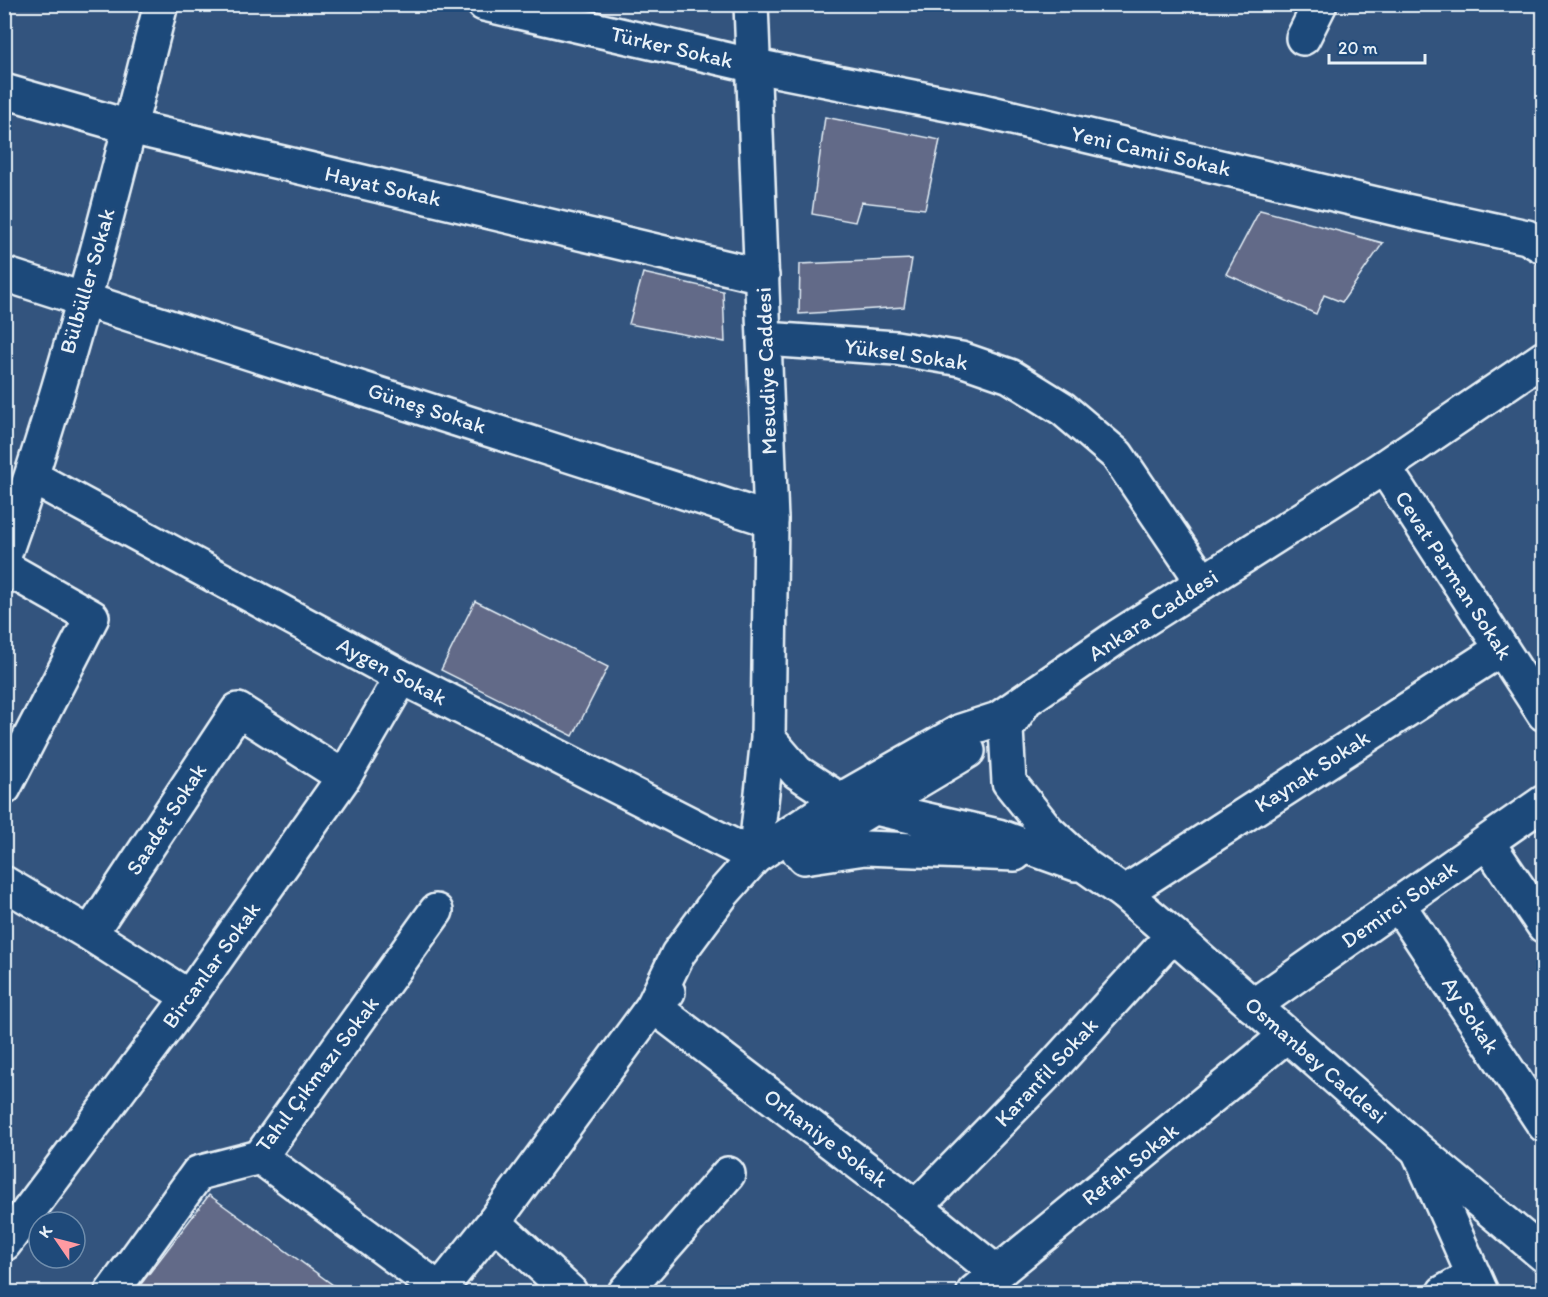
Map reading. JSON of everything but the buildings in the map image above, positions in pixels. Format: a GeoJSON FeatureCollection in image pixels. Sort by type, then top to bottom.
{"type":"FeatureCollection","features":[{"type":"Feature","properties":{"kind":"street","name":"Bülbüller Sokak"},"geometry":{"type":"LineString","coordinates":[[4,556],[32,477],[130,126],[161,4]]}},
{"type":"Feature","properties":{"kind":"street","name":"Türker Sokak"},"geometry":{"type":"LineString","coordinates":[[484,4],[755,66]]}},
{"type":"Feature","properties":{"kind":"street","name":"Mesudiye Caddesi"},"geometry":{"type":"LineString","coordinates":[[751,4],[771,520],[765,862]]}},
{"type":"Feature","properties":{"kind":"street"},"geometry":{"type":"LineString","coordinates":[[1304,38],[1320,4]]}},
{"type":"Feature","properties":{"kind":"street","name":"Yeni Camii Sokak"},"geometry":{"type":"LineString","coordinates":[[755,66],[983,111],[1397,209],[1527,237],[1544,247]]}},
{"type":"Feature","properties":{"kind":"street","name":"Hayat Sokak"},"geometry":{"type":"LineString","coordinates":[[4,91],[130,126],[762,276]]}},
{"type":"Feature","properties":{"kind":"street","name":"Güneş Sokak"},"geometry":{"type":"LineString","coordinates":[[4,273],[771,520]]}},
{"type":"Feature","properties":{"kind":"street","name":"Yüksel Sokak"},"geometry":{"type":"LineString","coordinates":[[765,339],[896,348],[960,359],[1010,376],[1063,409],[1117,455],[1203,582]]}},
{"type":"Feature","properties":{"kind":"street","name":"Ankara Caddesi"},"geometry":{"type":"LineString","coordinates":[[439,1291],[494,1222],[654,1006],[678,954],[723,893],[765,862],[961,731],[998,719],[1203,582],[1384,467],[1544,358]]}},
{"type":"Feature","properties":{"kind":"street","name":"Cevat Parman Sokak"},"geometry":{"type":"LineString","coordinates":[[1384,467],[1544,714]]}},
{"type":"Feature","properties":{"kind":"street","name":"Aygen Sokak"},"geometry":{"type":"LineString","coordinates":[[32,477],[402,677],[765,862]]}},
{"type":"Feature","properties":{"kind":"street"},"geometry":{"type":"LineString","coordinates":[[4,567],[92,617],[4,788]]}},
{"type":"Feature","properties":{"kind":"street","name":"Kaynak Sokak"},"geometry":{"type":"LineString","coordinates":[[1124,893],[1501,649]]}},
{"type":"Feature","properties":{"kind":"street","name":"Bircanlar Sokak"},"geometry":{"type":"LineString","coordinates":[[4,1244],[189,997],[344,777],[402,677]]}},
{"type":"Feature","properties":{"kind":"street"},"geometry":{"type":"LineString","coordinates":[[1026,700],[1006,729],[1009,782],[1040,822],[1087,867]]}},
{"type":"Feature","properties":{"kind":"street","name":"Saadet Sokak"},"geometry":{"type":"LineString","coordinates":[[90,934],[238,710],[344,777]]}},
{"type":"Feature","properties":{"kind":"street"},"geometry":{"type":"LineString","coordinates":[[876,808],[970,749],[998,719]]}},
{"type":"Feature","properties":{"kind":"street"},"geometry":{"type":"LineString","coordinates":[[768,738],[839,814],[865,848]]}},
{"type":"Feature","properties":{"kind":"street","name":"Demirci Sokak"},"geometry":{"type":"LineString","coordinates":[[1254,1006],[1544,802]]}},
{"type":"Feature","properties":{"kind":"street"},"geometry":{"type":"LineString","coordinates":[[839,814],[876,808],[998,836],[1087,867]]}},
{"type":"Feature","properties":{"kind":"street"},"geometry":{"type":"LineString","coordinates":[[1487,842],[1544,926]]}},
{"type":"Feature","properties":{"kind":"street"},"geometry":{"type":"LineString","coordinates":[[765,862],[865,848],[989,854],[1045,853]]}},
{"type":"Feature","properties":{"kind":"street","name":"Osmanbey Caddesi"},"geometry":{"type":"LineString","coordinates":[[1087,867],[1124,893],[1418,1150],[1538,1243]]}},
{"type":"Feature","properties":{"kind":"street"},"geometry":{"type":"LineString","coordinates":[[4,883],[189,997]]}},
{"type":"Feature","properties":{"kind":"street","name":"Ay Sokak"},"geometry":{"type":"LineString","coordinates":[[1398,904],[1544,1125]]}},
{"type":"Feature","properties":{"kind":"street","name":"Tahıl Çıkmazı Sokak"},"geometry":{"type":"LineString","coordinates":[[112,1293],[198,1173],[260,1157],[436,911]]}},
{"type":"Feature","properties":{"kind":"street","name":"Karanfil Sokak"},"geometry":{"type":"LineString","coordinates":[[916,1207],[1049,1071],[1173,935]]}},
{"type":"Feature","properties":{"kind":"street","name":"Orhaniye Sokak"},"geometry":{"type":"LineString","coordinates":[[654,1006],[916,1207],[985,1282]]}},
{"type":"Feature","properties":{"kind":"street","name":"Refah Sokak"},"geometry":{"type":"LineString","coordinates":[[985,1282],[1287,1035]]}},
{"type":"Feature","properties":{"kind":"street"},"geometry":{"type":"LineString","coordinates":[[1418,1150],[1477,1284],[1444,1293]]}},
{"type":"Feature","properties":{"kind":"street"},"geometry":{"type":"LineString","coordinates":[[260,1157],[439,1291]]}},
{"type":"Feature","properties":{"kind":"street"},"geometry":{"type":"LineString","coordinates":[[626,1293],[728,1174]]}},
{"type":"Feature","properties":{"kind":"street"},"geometry":{"type":"LineString","coordinates":[[494,1222],[570,1293]]}}]}
